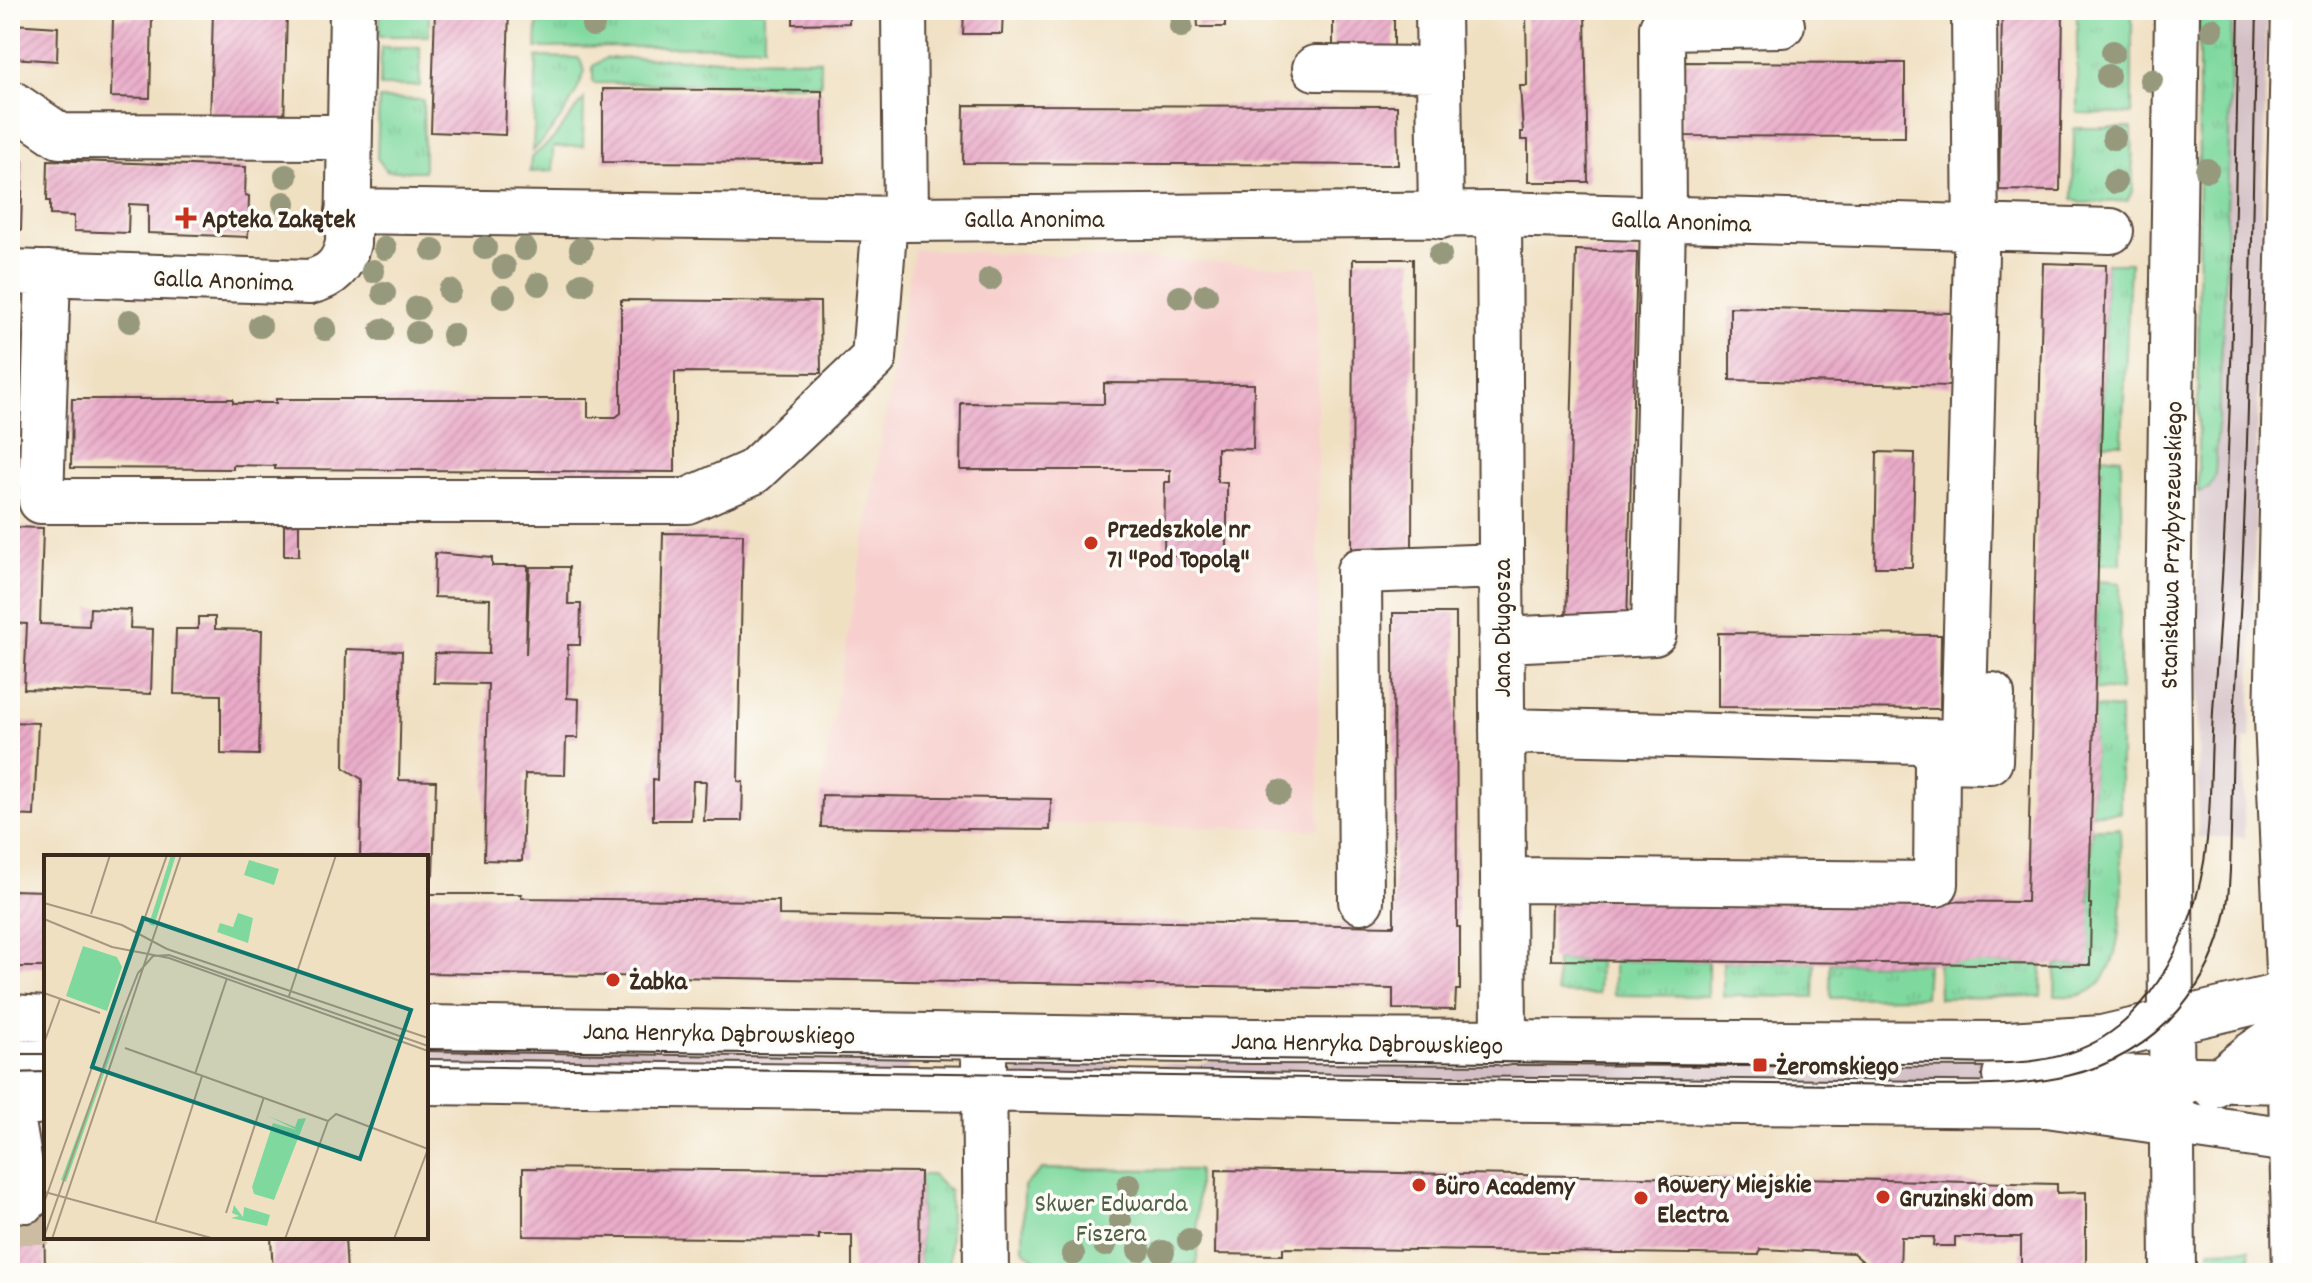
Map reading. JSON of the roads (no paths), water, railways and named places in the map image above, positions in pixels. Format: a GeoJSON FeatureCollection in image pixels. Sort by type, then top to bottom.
{"type":"FeatureCollection","features":[{"type":"Feature","properties":{"kind":"street"},"geometry":{"type":"LineString","coordinates":[[348,211],[352,10]]}},
{"type":"Feature","properties":{"kind":"street"},"geometry":{"type":"LineString","coordinates":[[29,272],[41,501],[687,501],[753,472],[874,358],[895,219],[904,10]]}},
{"type":"Feature","properties":{"kind":"street"},"geometry":{"type":"LineString","coordinates":[[1438,10],[1441,216]]}},
{"type":"Feature","properties":{"kind":"street"},"geometry":{"type":"LineString","coordinates":[[1503,880],[1936,884],[1937,760],[1990,761],[1991,229],[1974,10]]}},
{"type":"Feature","properties":{"kind":"street","name":"Stanisława Przybyszewskiego"},"geometry":{"type":"LineString","coordinates":[[2173,1273],[2168,545],[2177,10]]}},
{"type":"Feature","properties":{"kind":"street"},"geometry":{"type":"LineString","coordinates":[[2294,10],[2277,719],[2293,899],[2295,1009],[2290,1081],[2297,1141],[2295,1273]]}},
{"type":"Feature","properties":{"kind":"street"},"geometry":{"type":"LineString","coordinates":[[1501,640],[1654,633],[1663,220],[1662,27],[1782,25]]}},
{"type":"Feature","properties":{"kind":"street"},"geometry":{"type":"LineString","coordinates":[[1315,68],[1439,69]]}},
{"type":"Feature","properties":{"kind":"street"},"geometry":{"type":"LineString","coordinates":[[10,102],[60,136],[349,137]]}},
{"type":"Feature","properties":{"kind":"street","name":"Galla Anonima"},"geometry":{"type":"LineString","coordinates":[[29,272],[317,280],[336,269],[345,257],[348,211],[895,219],[1499,214],[2111,231]]}},
{"type":"Feature","properties":{"kind":"street","name":"Jana Długosza"},"geometry":{"type":"LineString","coordinates":[[1499,214],[1504,1043]]}},
{"type":"Feature","properties":{"kind":"street"},"geometry":{"type":"LineString","coordinates":[[1502,731],[1963,742],[1991,229]]}},
{"type":"Feature","properties":{"kind":"street"},"geometry":{"type":"LineString","coordinates":[[1361,901],[1359,571],[1501,566]]}},
{"type":"Feature","properties":{"kind":"street"},"geometry":{"type":"LineString","coordinates":[[2171,1100],[2220,1080],[2295,1009]]}},
{"type":"Feature","properties":{"kind":"street","name":"Jana Henryka Dąbrowskiego"},"geometry":{"type":"LineString","coordinates":[[428,1082],[1504,1043],[2047,1043],[2098,1039],[2170,1023],[2295,1009]]}},
{"type":"Feature","properties":{"kind":"street"},"geometry":{"type":"LineString","coordinates":[[10,1017],[44,1019]]}},
{"type":"Feature","properties":{"kind":"street","name":"Jana Henryka Dąbrowskiego"},"geometry":{"type":"LineString","coordinates":[[428,1035],[984,1062],[1437,1099],[2047,1105],[2171,1100],[2297,1141]]}},
{"type":"Feature","properties":{"kind":"street"},"geometry":{"type":"LineString","coordinates":[[1734,1043],[1892,1074]]}},
{"type":"Feature","properties":{"kind":"street"},"geometry":{"type":"LineString","coordinates":[[10,1062],[44,1063]]}},
{"type":"Feature","properties":{"kind":"street"},"geometry":{"type":"LineString","coordinates":[[986,1273],[984,1062],[1892,1074],[2171,1100],[2290,1081]]}},
{"type":"Feature","properties":{"kind":"street"},"geometry":{"type":"LineString","coordinates":[[2220,1080],[2290,1081]]}},
{"type":"Feature","properties":{"kind":"street"},"geometry":{"type":"LineString","coordinates":[[26,1200],[10,1104],[44,1101]]}},
{"type":"Feature","properties":{"kind":"tunnel"},"geometry":{"type":"LineString","coordinates":[[26,1200],[26,1273]]}},
{"type":"Feature","properties":{"kind":"tram line"},"geometry":{"type":"LineString","coordinates":[[428,1049],[1828,1066],[2026,1062],[2070,1053],[2091,1044],[2111,1032],[2137,1009],[2159,980],[2177,949],[2190,917],[2204,863],[2210,808],[2229,439],[2239,10]]}},
{"type":"Feature","properties":{"kind":"tram line"},"geometry":{"type":"LineString","coordinates":[[428,1066],[1950,1086],[2022,1083],[2056,1078],[2089,1070],[2121,1056],[2151,1037],[2179,1010],[2195,988],[2214,951],[2228,901],[2247,443],[2257,10]]}},
{"type":"Feature","properties":{"kind":"tram line"},"geometry":{"type":"LineString","coordinates":[[10,1054],[44,1054]]}},
{"type":"Feature","properties":{"kind":"tram line"},"geometry":{"type":"LineString","coordinates":[[10,1073],[44,1072]]}},
{"type":"Feature","properties":{"kind":"place","name":"Apteka Zakątek"},"geometry":{"type":"Point","coordinates":[186,218]}},
{"type":"Feature","properties":{"kind":"place","name":"Przedszkole nr 71 \"Pod Topolą\""},"geometry":{"type":"Point","coordinates":[1091,543]}},
{"type":"Feature","properties":{"kind":"place","name":"Żabka"},"geometry":{"type":"Point","coordinates":[613,980]}},
{"type":"Feature","properties":{"kind":"place","name":"Żeromskiego"},"geometry":{"type":"Point","coordinates":[1760,1065]}},
{"type":"Feature","properties":{"kind":"place","name":"Büro Academy"},"geometry":{"type":"Point","coordinates":[1419,1185]}},
{"type":"Feature","properties":{"kind":"place","name":"Gruzinski dom"},"geometry":{"type":"Point","coordinates":[1883,1197]}},
{"type":"Feature","properties":{"kind":"place","name":"Rowery Miejskie Electra"},"geometry":{"type":"Point","coordinates":[1641,1198]}},
{"type":"Feature","properties":{"kind":"park label","name":"Skwer Edwarda Fiszera"},"geometry":{"type":"Point","coordinates":[1111,1217]}}]}
